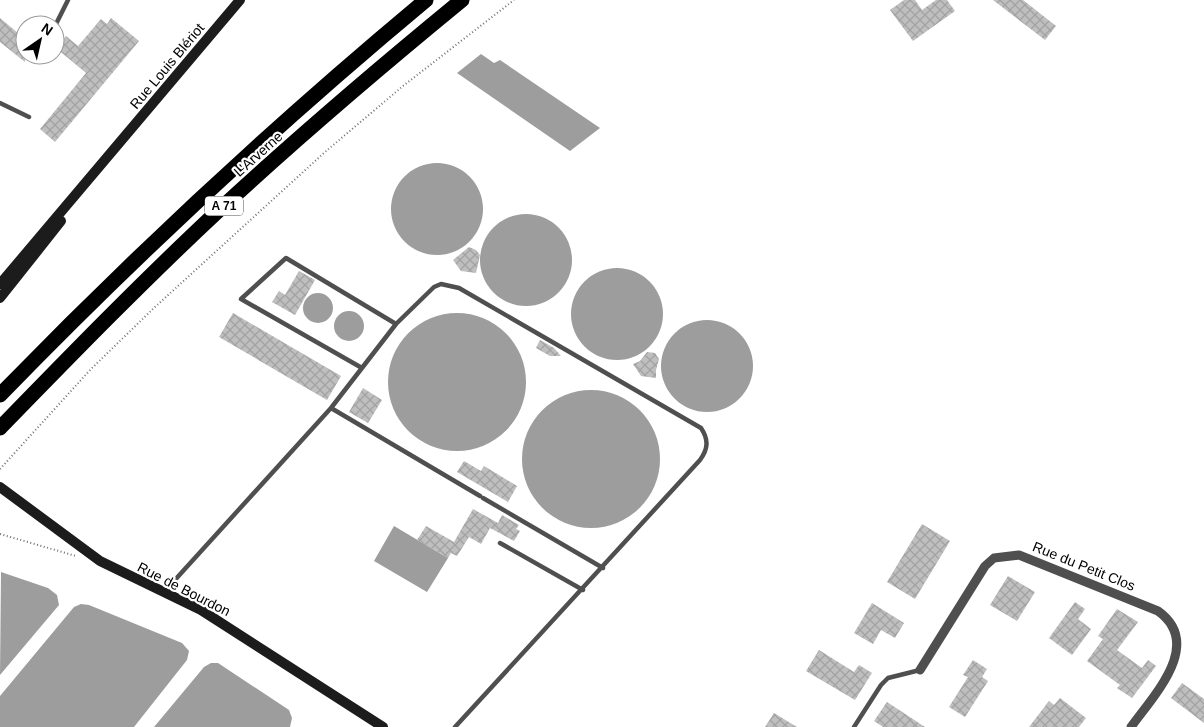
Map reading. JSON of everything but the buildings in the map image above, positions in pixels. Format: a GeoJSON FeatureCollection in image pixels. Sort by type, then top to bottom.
{"type":"FeatureCollection","features":[{"type":"Feature","properties":{"kind":"highway","name":"L'Arverne"},"geometry":{"type":"LineString","coordinates":[[0,395],[111,283],[211,187],[341,71],[426,0]]}},
{"type":"Feature","properties":{"kind":"highway","name":"L'Arverne"},"geometry":{"type":"LineString","coordinates":[[0,428],[132,293],[219,210],[325,115],[462,0]]}},
{"type":"Feature","properties":{"kind":"main road","name":"Rue Louis Blériot"},"geometry":{"type":"LineString","coordinates":[[0,284],[240,0]]}},
{"type":"Feature","properties":{"kind":"main road","name":"Rue Louis Blériot"},"geometry":{"type":"LineString","coordinates":[[0,298],[114,150]]}},
{"type":"Feature","properties":{"kind":"main road","name":"Rue de Bourdon"},"geometry":{"type":"LineString","coordinates":[[0,487],[100,561],[202,610],[383,727]]}},
{"type":"Feature","properties":{"kind":"street","name":"Rue du Petit Clos"},"geometry":{"type":"LineString","coordinates":[[920,670],[985,566],[994,558],[1019,555],[1158,611],[1168,617],[1174,626],[1179,636],[1180,646],[1175,667],[1131,727]]}},
{"type":"Feature","properties":{"kind":"lane"},"geometry":{"type":"LineString","coordinates":[[60,15],[68,0]]}},
{"type":"Feature","properties":{"kind":"lane"},"geometry":{"type":"LineString","coordinates":[[0,103],[29,118]]}},
{"type":"Feature","properties":{"kind":"lane"},"geometry":{"type":"LineString","coordinates":[[362,368],[241,299],[286,258],[396,324]]}},
{"type":"Feature","properties":{"kind":"lane"},"geometry":{"type":"LineString","coordinates":[[164,592],[331,408],[396,324],[434,287],[441,284],[459,288],[701,428],[707,437],[707,446],[700,460],[603,568],[454,727]]}},
{"type":"Feature","properties":{"kind":"lane"},"geometry":{"type":"LineString","coordinates":[[331,408],[603,568]]}},
{"type":"Feature","properties":{"kind":"lane"},"geometry":{"type":"LineString","coordinates":[[500,543],[583,590]]}},
{"type":"Feature","properties":{"kind":"lane"},"geometry":{"type":"LineString","coordinates":[[854,727],[881,685],[888,678],[920,670]]}},
{"type":"Feature","properties":{"kind":"path"},"geometry":{"type":"LineString","coordinates":[[0,469],[91,369],[169,294],[324,152],[403,86],[514,0]]}},
{"type":"Feature","properties":{"kind":"path"},"geometry":{"type":"LineString","coordinates":[[0,534],[65,554],[100,561]]}},
{"type":"Feature","properties":{"kind":"shaded area"},"geometry":{"type":"Polygon","coordinates":[[[481,54],[494,63],[500,60],[600,128],[570,151],[457,73],[481,54]]]}},
{"type":"Feature","properties":{"kind":"shaded area"},"geometry":{"type":"Polygon","coordinates":[[[437,163],[455,166],[470,176],[480,191],[483,209],[480,227],[470,242],[455,252],[437,255],[419,252],[404,242],[394,227],[391,209],[394,191],[404,176],[419,166],[437,163]]]}},
{"type":"Feature","properties":{"kind":"shaded area"},"geometry":{"type":"Polygon","coordinates":[[[526,214],[544,217],[559,227],[569,242],[572,260],[569,278],[559,293],[544,303],[526,306],[508,303],[493,293],[483,278],[480,260],[483,242],[493,227],[508,217],[526,214]]]}},
{"type":"Feature","properties":{"kind":"shaded area"},"geometry":{"type":"Polygon","coordinates":[[[617,268],[635,271],[650,281],[660,296],[663,314],[660,332],[650,347],[635,357],[617,360],[599,357],[584,347],[574,332],[571,314],[574,296],[584,281],[599,271],[617,268]]]}},
{"type":"Feature","properties":{"kind":"shaded area"},"geometry":{"type":"Polygon","coordinates":[[[318,293],[329,297],[333,308],[329,319],[318,323],[307,319],[303,308],[307,297],[318,293]]]}},
{"type":"Feature","properties":{"kind":"shaded area"},"geometry":{"type":"Polygon","coordinates":[[[349,311],[360,315],[364,326],[360,337],[349,341],[338,337],[334,326],[338,315],[349,311]]]}},
{"type":"Feature","properties":{"kind":"shaded area"},"geometry":{"type":"Polygon","coordinates":[[[457,313],[471,314],[484,318],[496,324],[506,333],[515,343],[521,355],[525,368],[525,396],[521,409],[515,421],[506,431],[496,440],[484,446],[471,450],[457,451],[443,450],[430,446],[418,440],[408,431],[399,421],[393,409],[389,396],[388,382],[389,368],[393,355],[399,343],[408,333],[418,324],[430,318],[443,314],[457,313]]]}},
{"type":"Feature","properties":{"kind":"shaded area"},"geometry":{"type":"Polygon","coordinates":[[[707,320],[725,323],[740,333],[750,348],[753,366],[750,384],[740,399],[725,409],[707,412],[689,409],[674,399],[664,384],[661,366],[664,348],[674,333],[689,323],[707,320]]]}},
{"type":"Feature","properties":{"kind":"shaded area"},"geometry":{"type":"Polygon","coordinates":[[[591,390],[617,396],[640,410],[654,433],[660,459],[654,485],[640,508],[617,522],[591,528],[565,522],[542,508],[528,485],[522,459],[528,433],[542,410],[565,396],[591,390]]]}},
{"type":"Feature","properties":{"kind":"shaded area"},"geometry":{"type":"Polygon","coordinates":[[[394,526],[448,558],[427,592],[374,561],[394,526]]]}},
{"type":"Feature","properties":{"kind":"shaded area"},"geometry":{"type":"Polygon","coordinates":[[[1,572],[48,588],[57,595],[59,605],[0,675],[1,572]]]}},
{"type":"Feature","properties":{"kind":"shaded area"},"geometry":{"type":"Polygon","coordinates":[[[81,604],[89,605],[182,643],[189,651],[187,660],[134,727],[0,727],[0,696],[74,607],[81,604]]]}},
{"type":"Feature","properties":{"kind":"shaded area"},"geometry":{"type":"Polygon","coordinates":[[[211,663],[218,663],[289,710],[292,718],[290,727],[154,727],[204,667],[211,663]]]}}]}
